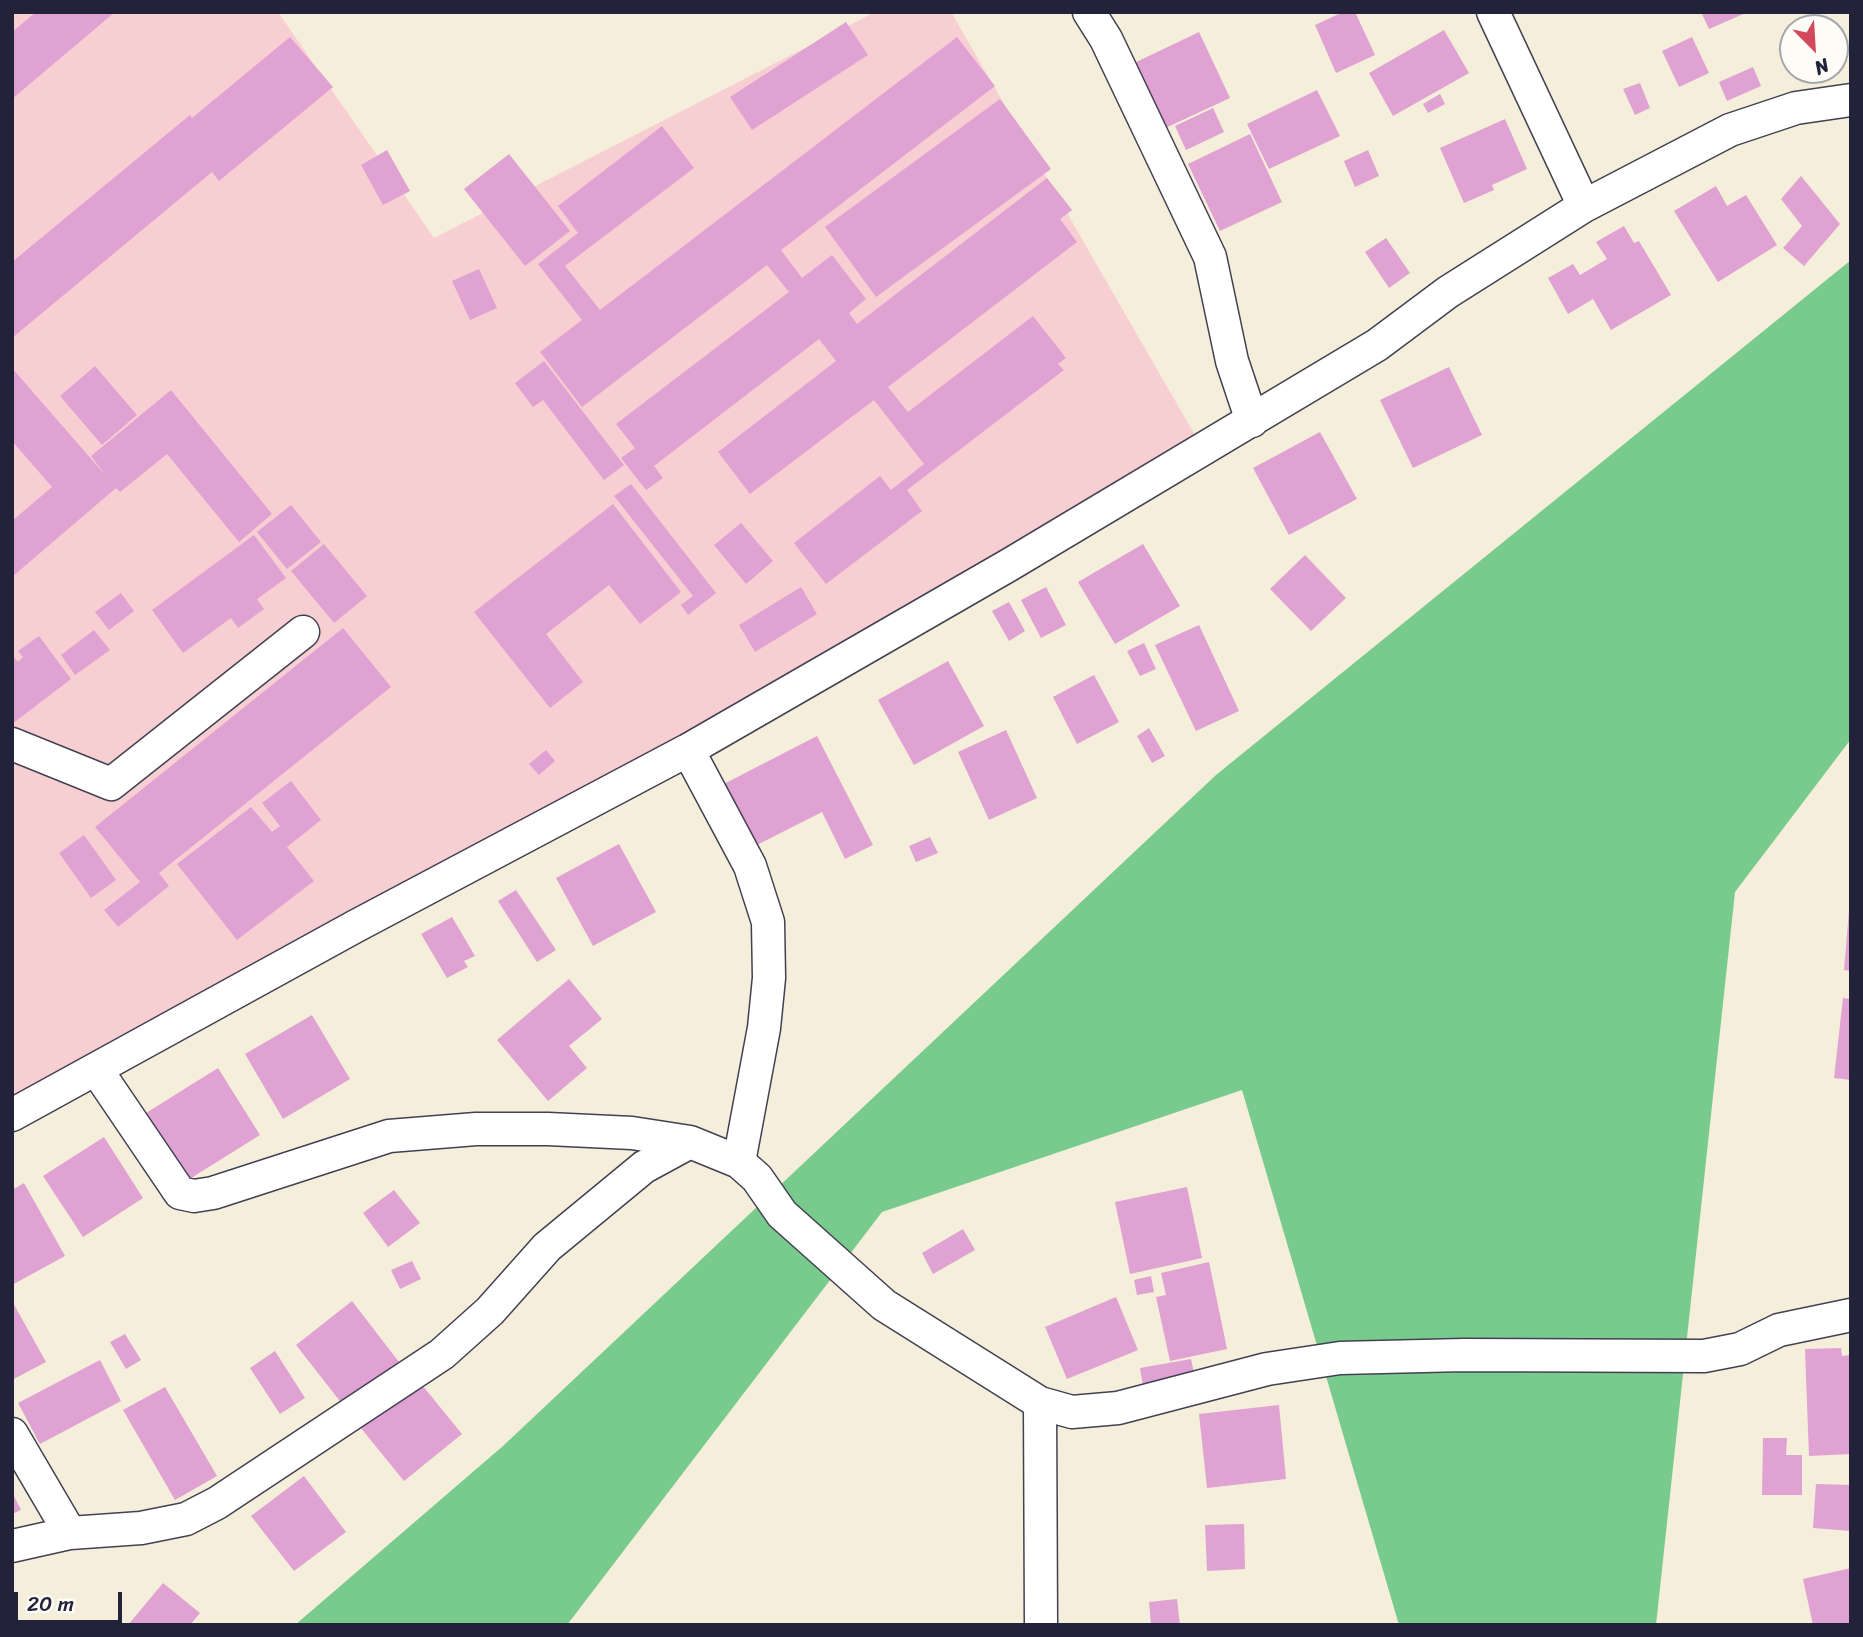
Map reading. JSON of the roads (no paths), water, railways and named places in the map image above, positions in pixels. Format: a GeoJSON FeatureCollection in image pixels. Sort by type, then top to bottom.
{"type":"FeatureCollection","features":[{"type":"Feature","properties":{"kind":"street"},"geometry":{"type":"LineString","coordinates":[[1089,12],[1106,39],[1210,257],[1232,361],[1252,421]]}},
{"type":"Feature","properties":{"kind":"street"},"geometry":{"type":"LineString","coordinates":[[1493,12],[1584,206]]}},
{"type":"Feature","properties":{"kind":"street"},"geometry":{"type":"LineString","coordinates":[[12,1115],[688,750],[1252,421],[1377,345],[1448,292],[1584,206],[1665,161],[1730,131],[1796,108],[1851,100]]}},
{"type":"Feature","properties":{"kind":"street"},"geometry":{"type":"LineString","coordinates":[[12,744],[111,783],[303,632]]}},
{"type":"Feature","properties":{"kind":"street"},"geometry":{"type":"LineString","coordinates":[[688,750],[750,866],[768,922],[769,978],[764,1028],[739,1161]]}},
{"type":"Feature","properties":{"kind":"street"},"geometry":{"type":"LineString","coordinates":[[96,1069],[180,1193],[194,1196],[212,1193],[389,1136],[476,1129],[548,1129],[632,1133],[690,1142],[739,1161],[757,1178],[782,1214],[884,1305],[1040,1403],[1072,1412],[1118,1408],[1267,1369],[1340,1358],[1464,1354],[1704,1356],[1740,1349],[1779,1330],[1851,1315]]}},
{"type":"Feature","properties":{"kind":"street"},"geometry":{"type":"LineString","coordinates":[[12,1545],[70,1533],[141,1528],[186,1518],[217,1503],[442,1354],[490,1311],[547,1247],[644,1167],[690,1142]]}},
{"type":"Feature","properties":{"kind":"street"},"geometry":{"type":"LineString","coordinates":[[1040,1403],[1041,1625]]}},
{"type":"Feature","properties":{"kind":"street"},"geometry":{"type":"LineString","coordinates":[[12,1434],[70,1533]]}}]}
